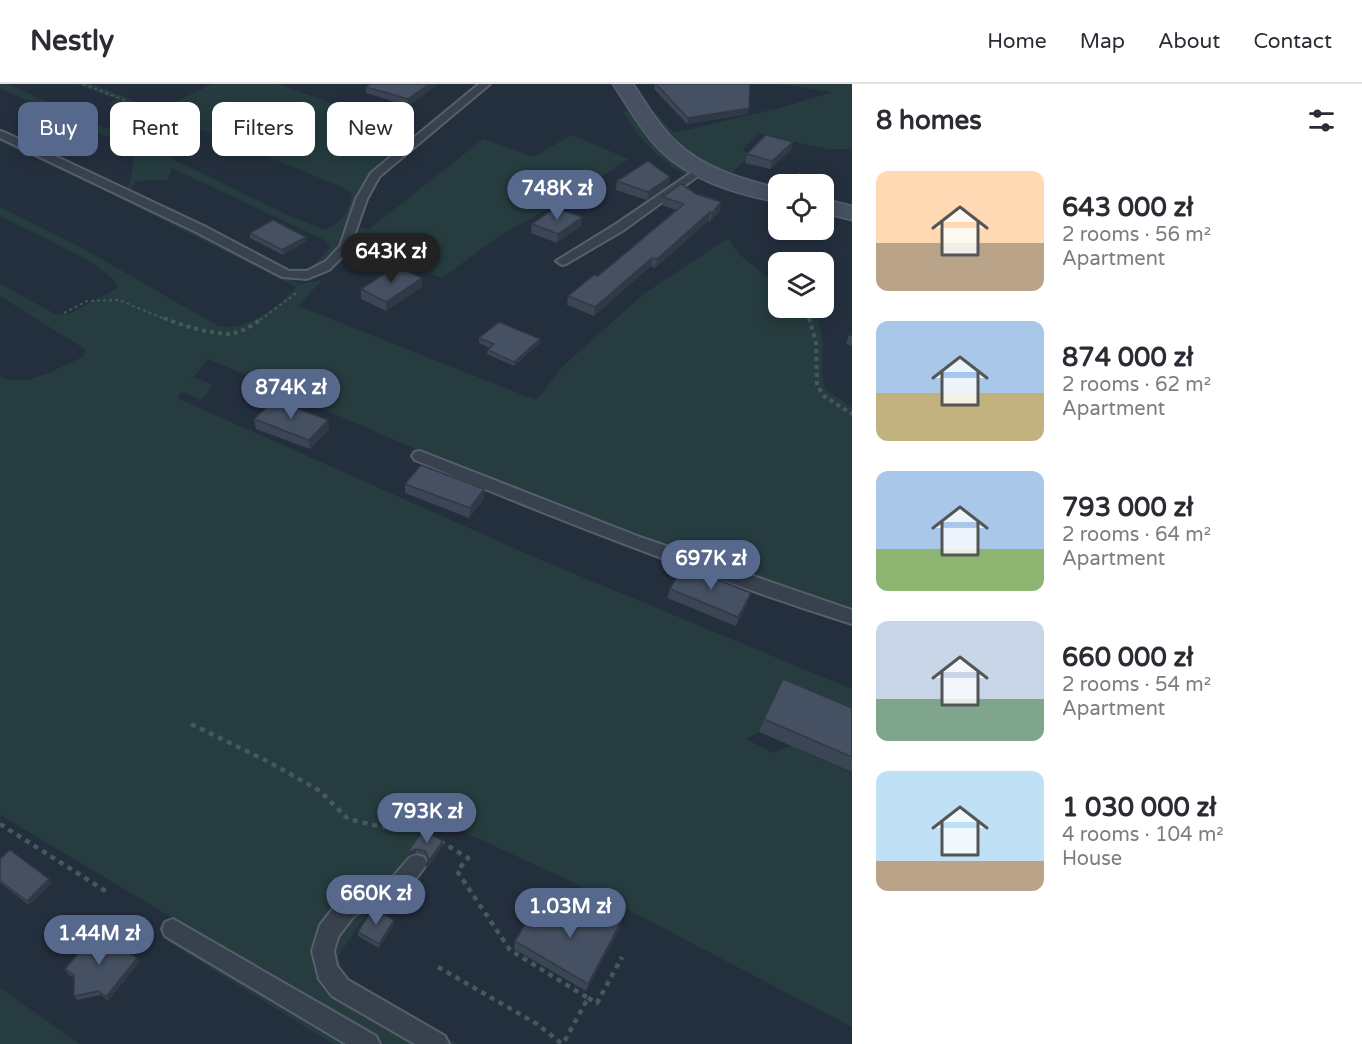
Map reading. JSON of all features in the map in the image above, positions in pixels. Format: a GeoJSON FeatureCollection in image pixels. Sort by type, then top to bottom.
{"type":"FeatureCollection","features":[{"type":"Feature","properties":{"kind":"street"},"geometry":{"type":"LineString","coordinates":[[623,84],[653,129],[667,145],[701,169],[738,185],[768,192]]}},
{"type":"Feature","properties":{"kind":"street"},"geometry":{"type":"LineString","coordinates":[[834,208],[852,213]]}},
{"type":"Feature","properties":{"kind":"lane"},"geometry":{"type":"LineString","coordinates":[[0,134],[158,208],[286,274],[300,277],[315,274],[326,268],[347,245],[362,195],[375,175],[485,84]]}},
{"type":"Feature","properties":{"kind":"lane"},"geometry":{"type":"LineString","coordinates":[[562,261],[620,227],[701,169]]}},
{"type":"Feature","properties":{"kind":"lane"},"geometry":{"type":"LineString","coordinates":[[420,456],[494,488],[749,582],[852,617]]}},
{"type":"Feature","properties":{"kind":"lane"},"geometry":{"type":"LineString","coordinates":[[417,864],[398,886],[369,896],[346,909],[328,932],[323,951],[327,971],[340,988],[437,1044]]}},
{"type":"Feature","properties":{"kind":"lane"},"geometry":{"type":"LineString","coordinates":[[173,928],[368,1044]]}},
{"type":"Feature","properties":{"kind":"path"},"geometry":{"type":"LineString","coordinates":[[83,84],[127,101]]}},
{"type":"Feature","properties":{"kind":"path"},"geometry":{"type":"LineString","coordinates":[[64,313],[87,301],[119,300],[144,308],[177,324],[231,334],[253,325],[296,294],[304,284],[300,277]]}},
{"type":"Feature","properties":{"kind":"path"},"geometry":{"type":"LineString","coordinates":[[810,318],[816,346],[813,372],[816,386],[825,397],[852,414]]}},
{"type":"Feature","properties":{"kind":"path"},"geometry":{"type":"LineString","coordinates":[[191,723],[269,762],[320,791],[348,819],[382,827],[413,825],[468,858],[457,871],[510,950],[597,1003],[622,957]]}},
{"type":"Feature","properties":{"kind":"path"},"geometry":{"type":"LineString","coordinates":[[0,824],[106,892]]}},
{"type":"Feature","properties":{"kind":"path"},"geometry":{"type":"LineString","coordinates":[[438,967],[537,1024],[563,1044],[588,998]]}},
{"type":"Feature","properties":{"kind":"green space"},"geometry":{"type":"Polygon","coordinates":[[[0,84],[8,84],[48,102],[31,102],[0,88],[0,84]]]}},
{"type":"Feature","properties":{"kind":"green space"},"geometry":{"type":"Polygon","coordinates":[[[77,84],[92,84],[138,102],[112,102],[116,99],[77,84]]]}},
{"type":"Feature","properties":{"kind":"green space"},"geometry":{"type":"Polygon","coordinates":[[[212,84],[278,84],[328,102],[327,156],[394,156],[357,192],[340,244],[316,268],[304,271],[286,269],[53,156],[61,156],[122,186],[126,187],[130,183],[134,156],[172,156],[172,159],[290,216],[325,230],[343,217],[352,196],[350,192],[266,156],[315,156],[315,102],[212,102],[212,134],[200,129],[200,102],[175,102],[212,84]],[[172,168],[168,180],[135,181],[131,189],[289,268],[311,268],[330,248],[326,241],[172,168]]]}},
{"type":"Feature","properties":{"kind":"green space"},"geometry":{"type":"Polygon","coordinates":[[[779,84],[852,84],[852,149],[828,149],[759,134],[742,150],[751,154],[729,176],[686,151],[652,116],[658,115],[674,133],[783,107],[833,92],[779,84]]]}},
{"type":"Feature","properties":{"kind":"green space"},"geometry":{"type":"Polygon","coordinates":[[[632,111],[691,170],[684,174],[649,147],[623,112],[632,111]]]}},
{"type":"Feature","properties":{"kind":"green space"},"geometry":{"type":"Polygon","coordinates":[[[98,124],[110,130],[110,138],[98,132],[98,124]]]}},
{"type":"Feature","properties":{"kind":"green space"},"geometry":{"type":"Polygon","coordinates":[[[571,135],[629,159],[559,203],[499,236],[442,278],[350,244],[356,226],[368,230],[483,139],[534,157],[571,135]]]}},
{"type":"Feature","properties":{"kind":"green space"},"geometry":{"type":"Polygon","coordinates":[[[0,137],[18,146],[18,150],[0,142],[0,137]]]}},
{"type":"Feature","properties":{"kind":"green space"},"geometry":{"type":"Polygon","coordinates":[[[30,156],[40,156],[148,207],[300,284],[322,280],[298,306],[536,400],[565,364],[645,293],[728,238],[739,254],[768,278],[768,318],[817,318],[823,341],[822,377],[825,389],[852,407],[852,613],[742,576],[473,474],[208,359],[189,383],[195,377],[213,385],[202,400],[182,392],[177,398],[534,557],[852,689],[852,723],[759,732],[746,739],[773,753],[791,746],[852,773],[852,1027],[596,893],[434,818],[390,882],[353,897],[322,978],[422,1044],[384,1044],[0,815],[0,376],[10,380],[20,380],[42,376],[83,357],[86,350],[0,296],[0,284],[57,315],[69,314],[119,287],[111,277],[82,257],[0,216],[0,207],[82,248],[218,326],[229,327],[251,322],[270,310],[296,287],[30,156]]]}},
{"type":"Feature","properties":{"kind":"green space"},"geometry":{"type":"Polygon","coordinates":[[[374,904],[338,956],[345,978],[457,1044],[450,1044],[349,984],[330,957],[344,924],[374,904]]]}},
{"type":"Feature","properties":{"kind":"green space"},"geometry":{"type":"Polygon","coordinates":[[[165,940],[175,941],[353,1044],[333,1044],[165,940]]]}},
{"type":"Feature","properties":{"kind":"green space"},"geometry":{"type":"Polygon","coordinates":[[[0,988],[80,1044],[0,1044],[0,988]]]}},
{"type":"Feature","properties":{"kind":"building"},"geometry":{"type":"Polygon","coordinates":[[[370,84],[429,84],[408,99],[366,87],[370,84]]]}},
{"type":"Feature","properties":{"kind":"building"},"geometry":{"type":"Polygon","coordinates":[[[656,84],[750,84],[749,108],[688,118],[656,84]]]}},
{"type":"Feature","properties":{"kind":"building"},"geometry":{"type":"Polygon","coordinates":[[[766,135],[793,142],[772,161],[747,154],[766,135]]]}},
{"type":"Feature","properties":{"kind":"building"},"geometry":{"type":"Polygon","coordinates":[[[648,161],[670,177],[648,192],[617,181],[648,161]]]}},
{"type":"Feature","properties":{"kind":"building"},"geometry":{"type":"Polygon","coordinates":[[[681,184],[696,194],[721,202],[712,213],[710,212],[657,259],[652,258],[595,307],[568,296],[594,275],[598,276],[684,204],[663,197],[681,184]]]}},
{"type":"Feature","properties":{"kind":"building"},"geometry":{"type":"Polygon","coordinates":[[[555,208],[582,217],[558,234],[532,224],[555,208]]]}},
{"type":"Feature","properties":{"kind":"building"},"geometry":{"type":"Polygon","coordinates":[[[273,220],[306,237],[282,250],[250,233],[273,220]]]}},
{"type":"Feature","properties":{"kind":"building"},"geometry":{"type":"Polygon","coordinates":[[[397,266],[422,278],[386,302],[361,289],[397,266]]]}},
{"type":"Feature","properties":{"kind":"building"},"geometry":{"type":"Polygon","coordinates":[[[499,322],[540,339],[514,362],[488,350],[494,344],[479,338],[499,322]]]}},
{"type":"Feature","properties":{"kind":"building"},"geometry":{"type":"Polygon","coordinates":[[[274,400],[328,420],[309,440],[254,419],[274,400]]]}},
{"type":"Feature","properties":{"kind":"building"},"geometry":{"type":"Polygon","coordinates":[[[421,465],[484,489],[470,508],[405,484],[421,465]]]}},
{"type":"Feature","properties":{"kind":"building"},"geometry":{"type":"Polygon","coordinates":[[[683,566],[751,593],[738,617],[670,589],[683,566]]]}},
{"type":"Feature","properties":{"kind":"building"},"geometry":{"type":"Polygon","coordinates":[[[783,679],[852,708],[852,757],[764,719],[783,679]]]}},
{"type":"Feature","properties":{"kind":"building"},"geometry":{"type":"Polygon","coordinates":[[[423,830],[443,841],[426,865],[429,859],[425,851],[416,849],[407,853],[423,830]]]}},
{"type":"Feature","properties":{"kind":"building"},"geometry":{"type":"Polygon","coordinates":[[[10,850],[49,879],[27,901],[0,881],[0,859],[10,850]]]}},
{"type":"Feature","properties":{"kind":"building"},"geometry":{"type":"Polygon","coordinates":[[[539,901],[580,924],[592,903],[622,920],[588,984],[515,941],[539,901]]]}},
{"type":"Feature","properties":{"kind":"building"},"geometry":{"type":"Polygon","coordinates":[[[373,908],[394,920],[379,944],[358,932],[373,908]]]}},
{"type":"Feature","properties":{"kind":"building"},"geometry":{"type":"Polygon","coordinates":[[[96,932],[137,958],[106,997],[99,991],[74,996],[74,975],[65,969],[96,932]]]}}]}
